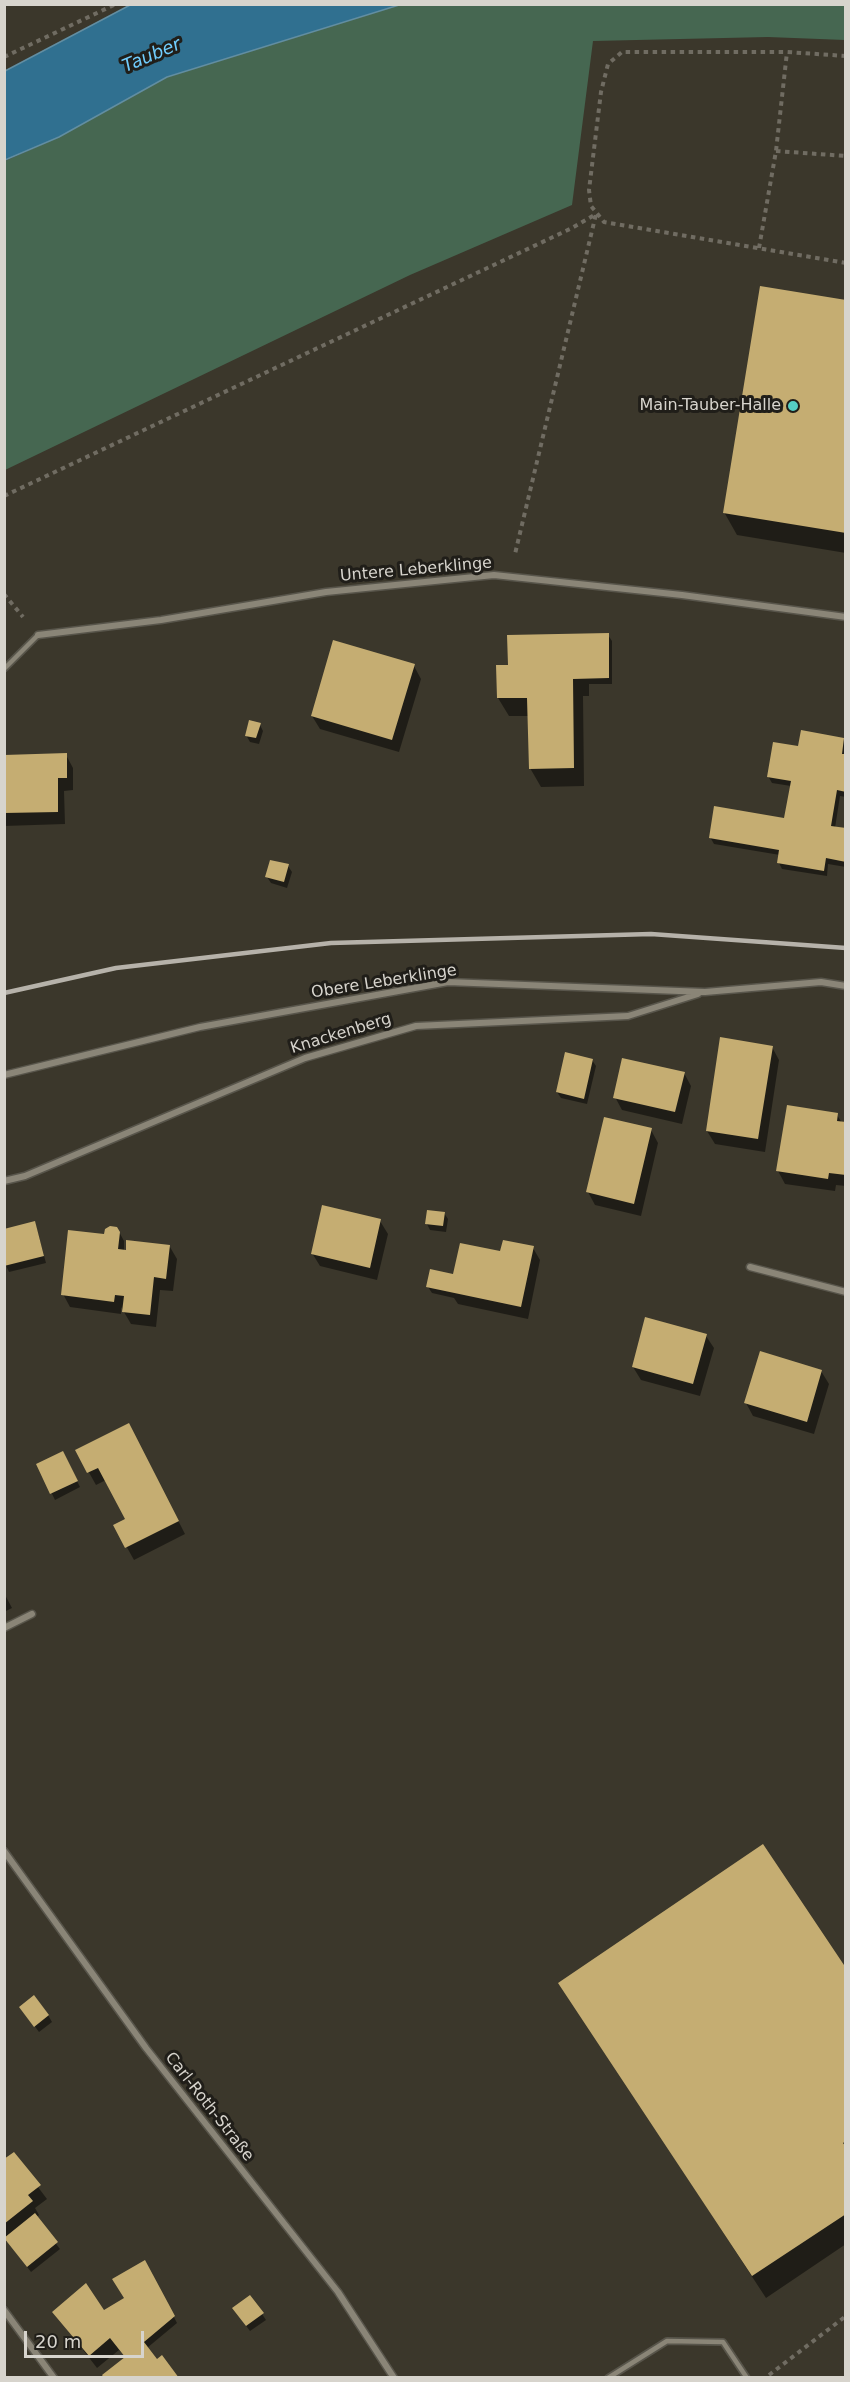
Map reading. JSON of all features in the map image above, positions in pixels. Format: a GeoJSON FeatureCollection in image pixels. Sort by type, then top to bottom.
{"type":"FeatureCollection","features":[{"type":"Feature","properties":{"kind":"street","name":"Untere Leberklinge"},"geometry":{"type":"LineString","coordinates":[[38,635],[161,620],[326,592],[494,575],[682,595],[846,617]]}},
{"type":"Feature","properties":{"kind":"street","name":"Obere Leberklinge"},"geometry":{"type":"LineString","coordinates":[[4,1075],[200,1028],[448,982],[705,992],[821,982],[846,986]]}},
{"type":"Feature","properties":{"kind":"street","name":"Knackenberg"},"geometry":{"type":"LineString","coordinates":[[4,1181],[25,1176],[305,1058],[416,1026],[628,1016],[705,992]]}},
{"type":"Feature","properties":{"kind":"street"},"geometry":{"type":"LineString","coordinates":[[750,1268],[846,1293]]}},
{"type":"Feature","properties":{"kind":"street"},"geometry":{"type":"LineString","coordinates":[[4,1628],[32,1614]]}},
{"type":"Feature","properties":{"kind":"street","name":"Carl-Roth-Straße"},"geometry":{"type":"LineString","coordinates":[[4,1851],[147,2048],[338,2292],[394,2378]]}},
{"type":"Feature","properties":{"kind":"street"},"geometry":{"type":"LineString","coordinates":[[4,2310],[54,2378]]}},
{"type":"Feature","properties":{"kind":"lane"},"geometry":{"type":"LineString","coordinates":[[4,669],[38,635]]}},
{"type":"Feature","properties":{"kind":"lane"},"geometry":{"type":"LineString","coordinates":[[608,2378],[667,2342],[723,2342],[747,2378]]}},
{"type":"Feature","properties":{"kind":"path"},"geometry":{"type":"LineString","coordinates":[[4,57],[116,4]]}},
{"type":"Feature","properties":{"kind":"path"},"geometry":{"type":"LineString","coordinates":[[846,56],[787,52],[621,52],[608,64],[601,92],[589,190],[591,206],[604,222],[846,263]]}},
{"type":"Feature","properties":{"kind":"path"},"geometry":{"type":"LineString","coordinates":[[759,248],[776,151],[787,52]]}},
{"type":"Feature","properties":{"kind":"path"},"geometry":{"type":"LineString","coordinates":[[776,151],[846,156]]}},
{"type":"Feature","properties":{"kind":"path"},"geometry":{"type":"LineString","coordinates":[[4,496],[570,229],[596,214]]}},
{"type":"Feature","properties":{"kind":"path"},"geometry":{"type":"LineString","coordinates":[[510,577],[596,214]]}},
{"type":"Feature","properties":{"kind":"path"},"geometry":{"type":"LineString","coordinates":[[4,594],[38,635]]}},
{"type":"Feature","properties":{"kind":"path"},"geometry":{"type":"LineString","coordinates":[[766,2378],[846,2316]]}},
{"type":"Feature","properties":{"kind":"green space"},"geometry":{"type":"Polygon","coordinates":[[[399,5],[845,5],[845,40],[768,37],[593,41],[572,205],[410,275],[5,470],[5,161],[59,137],[167,77],[399,5]]]}},
{"type":"Feature","properties":{"kind":"water","name":"Tauber"},"geometry":{"type":"Polygon","coordinates":[[[132,4],[399,5],[167,77],[59,137],[5,160],[5,71],[132,4]]]}},
{"type":"Feature","properties":{"kind":"building","name":"Main-Tauber-Halle"},"geometry":{"type":"Polygon","coordinates":[[[760,286],[846,300],[846,533],[723,513],[760,286]]]}},
{"type":"Feature","properties":{"kind":"building"},"geometry":{"type":"Polygon","coordinates":[[[609,633],[609,678],[573,679],[574,768],[529,769],[527,698],[497,698],[496,665],[508,665],[507,635],[609,633]]]}},
{"type":"Feature","properties":{"kind":"building"},"geometry":{"type":"Polygon","coordinates":[[[333,640],[415,664],[392,740],[311,716],[333,640]]]}},
{"type":"Feature","properties":{"kind":"building"},"geometry":{"type":"Polygon","coordinates":[[[249,720],[261,723],[256,738],[245,736],[249,720]]]}},
{"type":"Feature","properties":{"kind":"building"},"geometry":{"type":"Polygon","coordinates":[[[801,730],[844,738],[842,754],[846,754],[846,792],[837,790],[831,826],[846,828],[846,862],[826,858],[824,871],[777,863],[779,850],[709,838],[714,806],[784,818],[791,781],[767,777],[773,742],[798,746],[801,730]]]}},
{"type":"Feature","properties":{"kind":"building"},"geometry":{"type":"Polygon","coordinates":[[[67,753],[67,778],[58,778],[58,812],[4,813],[4,755],[67,753]]]}},
{"type":"Feature","properties":{"kind":"building"},"geometry":{"type":"Polygon","coordinates":[[[270,860],[289,864],[284,882],[265,877],[270,860]]]}},
{"type":"Feature","properties":{"kind":"building"},"geometry":{"type":"Polygon","coordinates":[[[720,1037],[773,1046],[758,1139],[706,1131],[720,1037]]]}},
{"type":"Feature","properties":{"kind":"building"},"geometry":{"type":"Polygon","coordinates":[[[565,1052],[593,1059],[584,1099],[556,1092],[565,1052]]]}},
{"type":"Feature","properties":{"kind":"building"},"geometry":{"type":"Polygon","coordinates":[[[622,1058],[685,1072],[675,1112],[613,1098],[622,1058]]]}},
{"type":"Feature","properties":{"kind":"building"},"geometry":{"type":"Polygon","coordinates":[[[787,1105],[838,1113],[837,1121],[846,1122],[846,1175],[829,1173],[828,1179],[776,1171],[787,1105]]]}},
{"type":"Feature","properties":{"kind":"building"},"geometry":{"type":"Polygon","coordinates":[[[604,1117],[652,1128],[634,1204],[586,1192],[604,1117]]]}},
{"type":"Feature","properties":{"kind":"building"},"geometry":{"type":"Polygon","coordinates":[[[322,1205],[381,1219],[370,1268],[311,1254],[322,1205]]]}},
{"type":"Feature","properties":{"kind":"building"},"geometry":{"type":"Polygon","coordinates":[[[427,1210],[445,1212],[443,1226],[425,1224],[427,1210]]]}},
{"type":"Feature","properties":{"kind":"building"},"geometry":{"type":"Polygon","coordinates":[[[35,1221],[44,1256],[4,1266],[4,1229],[35,1221]]]}},
{"type":"Feature","properties":{"kind":"building"},"geometry":{"type":"Polygon","coordinates":[[[110,1226],[117,1227],[120,1232],[118,1249],[126,1250],[126,1240],[170,1245],[166,1279],[154,1277],[150,1315],[122,1312],[124,1296],[115,1295],[114,1302],[61,1295],[68,1230],[104,1234],[105,1229],[110,1226]]]}},
{"type":"Feature","properties":{"kind":"building"},"geometry":{"type":"Polygon","coordinates":[[[503,1240],[534,1246],[521,1307],[426,1287],[430,1269],[453,1274],[460,1243],[500,1251],[503,1240]]]}},
{"type":"Feature","properties":{"kind":"building"},"geometry":{"type":"Polygon","coordinates":[[[645,1317],[707,1334],[693,1384],[632,1367],[645,1317]]]}},
{"type":"Feature","properties":{"kind":"building"},"geometry":{"type":"Polygon","coordinates":[[[760,1351],[822,1370],[807,1422],[744,1403],[760,1351]]]}},
{"type":"Feature","properties":{"kind":"building"},"geometry":{"type":"Polygon","coordinates":[[[129,1423],[179,1521],[125,1548],[113,1525],[125,1519],[98,1468],[87,1473],[75,1450],[129,1423]]]}},
{"type":"Feature","properties":{"kind":"building"},"geometry":{"type":"Polygon","coordinates":[[[63,1451],[78,1481],[50,1494],[36,1464],[63,1451]]]}},
{"type":"Feature","properties":{"kind":"building"},"geometry":{"type":"Polygon","coordinates":[[[763,1844],[846,1968],[846,2141],[843,2143],[846,2147],[846,2214],[752,2276],[558,1983],[763,1844]]]}},
{"type":"Feature","properties":{"kind":"building"},"geometry":{"type":"Polygon","coordinates":[[[34,1995],[49,2015],[34,2027],[19,2007],[34,1995]]]}},
{"type":"Feature","properties":{"kind":"building"},"geometry":{"type":"Polygon","coordinates":[[[14,2152],[41,2185],[28,2195],[33,2201],[4,2224],[4,2159],[14,2152]]]}},
{"type":"Feature","properties":{"kind":"building"},"geometry":{"type":"Polygon","coordinates":[[[35,2213],[58,2242],[27,2267],[4,2238],[35,2213]]]}},
{"type":"Feature","properties":{"kind":"building"},"geometry":{"type":"Polygon","coordinates":[[[145,2260],[175,2316],[144,2342],[157,2359],[162,2355],[179,2378],[104,2378],[102,2375],[125,2357],[110,2338],[89,2356],[52,2312],[86,2283],[104,2310],[124,2298],[112,2279],[145,2260]]]}},
{"type":"Feature","properties":{"kind":"building"},"geometry":{"type":"Polygon","coordinates":[[[250,2295],[264,2313],[246,2326],[232,2308],[250,2295]]]}},
{"type":"Feature","properties":{"kind":"railway"},"geometry":{"type":"LineString","coordinates":[[4,993],[116,968],[331,943],[651,934],[846,948]]}},
{"type":"Feature","properties":{"kind":"place","name":"Main-Tauber-Halle"},"geometry":{"type":"Point","coordinates":[793,406]}}]}
